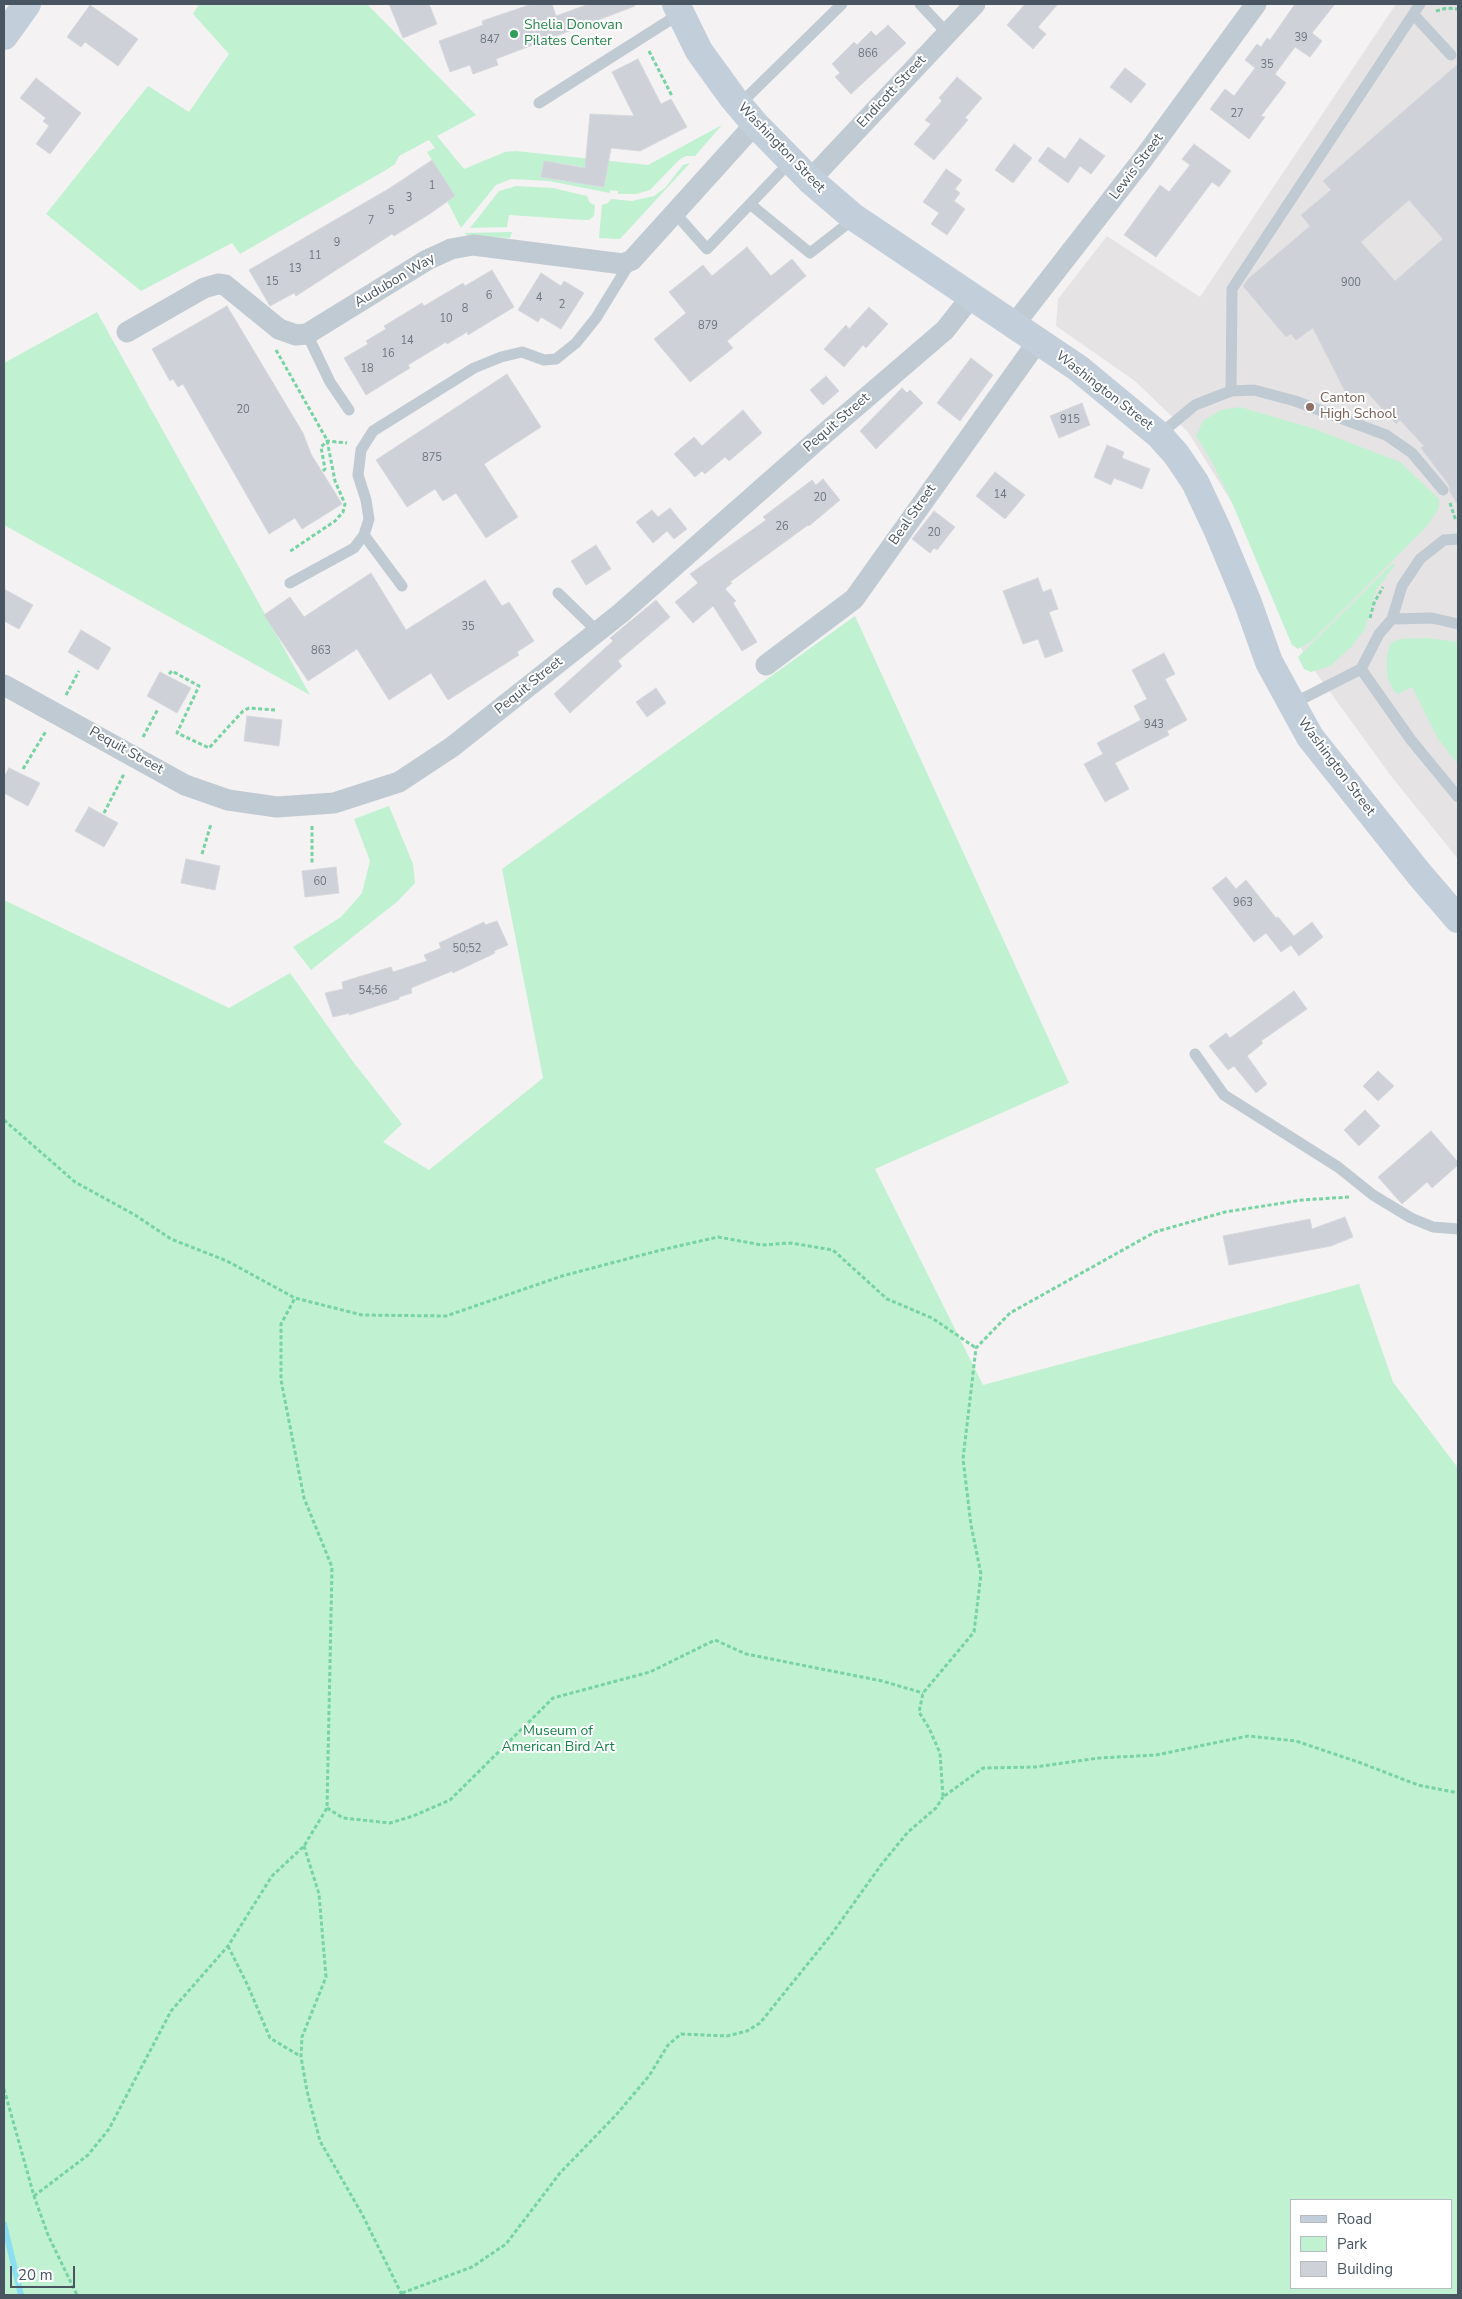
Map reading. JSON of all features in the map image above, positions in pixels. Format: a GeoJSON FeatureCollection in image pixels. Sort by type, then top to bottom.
{"type":"FeatureCollection","features":[{"type":"Feature","properties":{"kind":"main road"},"geometry":{"type":"LineString","coordinates":[[4,36],[27,4]]}},
{"type":"Feature","properties":{"kind":"main road","name":"Washington Street"},"geometry":{"type":"LineString","coordinates":[[678,7],[699,51],[747,115],[810,180],[855,218],[1093,380],[1160,435],[1195,482],[1248,601],[1269,662],[1310,737],[1420,875],[1458,919]]}},
{"type":"Feature","properties":{"kind":"street","name":"Endicott Street"},"geometry":{"type":"LineString","coordinates":[[810,180],[975,4]]}},
{"type":"Feature","properties":{"kind":"street","name":"Lewis Street"},"geometry":{"type":"LineString","coordinates":[[1013,326],[1143,159],[1256,4]]}},
{"type":"Feature","properties":{"kind":"street"},"geometry":{"type":"LineString","coordinates":[[632,260],[674,212],[747,115]]}},
{"type":"Feature","properties":{"kind":"street","name":"Audubon Way"},"geometry":{"type":"LineString","coordinates":[[308,334],[427,260],[452,249],[473,245],[617,264],[632,260]]}},
{"type":"Feature","properties":{"kind":"street"},"geometry":{"type":"LineString","coordinates":[[127,332],[204,288],[218,284],[225,285],[279,329],[296,335],[308,334]]}},
{"type":"Feature","properties":{"kind":"street","name":"Pequit Street"},"geometry":{"type":"LineString","coordinates":[[4,685],[185,784],[228,800],[277,807],[334,803],[399,782],[452,748],[621,613],[945,330],[971,298]]}},
{"type":"Feature","properties":{"kind":"street","name":"Beal Street"},"geometry":{"type":"LineString","coordinates":[[766,665],[854,599],[1038,341]]}},
{"type":"Feature","properties":{"kind":"lane"},"geometry":{"type":"LineString","coordinates":[[747,115],[842,4]]}},
{"type":"Feature","properties":{"kind":"lane"},"geometry":{"type":"LineString","coordinates":[[920,4],[947,33]]}},
{"type":"Feature","properties":{"kind":"lane"},"geometry":{"type":"LineString","coordinates":[[1231,391],[1232,289],[1420,4]]}},
{"type":"Feature","properties":{"kind":"lane"},"geometry":{"type":"LineString","coordinates":[[539,103],[642,37],[678,7]]}},
{"type":"Feature","properties":{"kind":"lane"},"geometry":{"type":"LineString","coordinates":[[1414,15],[1451,55]]}},
{"type":"Feature","properties":{"kind":"lane"},"geometry":{"type":"LineString","coordinates":[[674,212],[707,250],[791,161]]}},
{"type":"Feature","properties":{"kind":"lane"},"geometry":{"type":"LineString","coordinates":[[750,204],[810,253],[855,218]]}},
{"type":"Feature","properties":{"kind":"lane"},"geometry":{"type":"LineString","coordinates":[[290,583],[354,548],[364,535],[369,519],[366,500],[358,474],[361,450],[374,431],[474,368],[502,356],[522,352],[544,360],[556,359],[576,344],[596,318],[632,260]]}},
{"type":"Feature","properties":{"kind":"lane"},"geometry":{"type":"LineString","coordinates":[[308,334],[330,382],[349,410]]}},
{"type":"Feature","properties":{"kind":"lane"},"geometry":{"type":"LineString","coordinates":[[1160,435],[1195,405],[1231,391],[1254,390],[1295,401],[1386,435],[1412,453],[1443,490]]}},
{"type":"Feature","properties":{"kind":"lane"},"geometry":{"type":"LineString","coordinates":[[364,535],[402,586]]}},
{"type":"Feature","properties":{"kind":"lane"},"geometry":{"type":"LineString","coordinates":[[1291,704],[1361,669],[1379,634],[1392,619],[1402,586],[1420,559],[1444,540],[1458,539]]}},
{"type":"Feature","properties":{"kind":"lane"},"geometry":{"type":"LineString","coordinates":[[558,593],[597,631]]}},
{"type":"Feature","properties":{"kind":"lane"},"geometry":{"type":"LineString","coordinates":[[1392,619],[1432,618],[1458,624]]}},
{"type":"Feature","properties":{"kind":"lane"},"geometry":{"type":"LineString","coordinates":[[1361,669],[1411,740],[1458,797]]}},
{"type":"Feature","properties":{"kind":"lane"},"geometry":{"type":"LineString","coordinates":[[1195,1054],[1224,1095],[1338,1167],[1373,1195],[1411,1218],[1433,1227],[1458,1229]]}},
{"type":"Feature","properties":{"kind":"path"},"geometry":{"type":"LineString","coordinates":[[1436,11],[1448,8],[1458,9]]}},
{"type":"Feature","properties":{"kind":"path"},"geometry":{"type":"LineString","coordinates":[[642,37],[672,96]]}},
{"type":"Feature","properties":{"kind":"path"},"geometry":{"type":"LineString","coordinates":[[275,349],[327,442],[335,481],[344,504],[343,512],[335,522],[289,552]]}},
{"type":"Feature","properties":{"kind":"path"},"geometry":{"type":"LineString","coordinates":[[323,471],[325,468],[321,447],[327,442],[347,443],[361,450]]}},
{"type":"Feature","properties":{"kind":"path"},"geometry":{"type":"LineString","coordinates":[[1370,620],[1374,603],[1384,585]]}},
{"type":"Feature","properties":{"kind":"path"},"geometry":{"type":"LineString","coordinates":[[170,674],[172,670],[199,686],[177,733],[209,748],[243,711],[249,708],[275,710]]}},
{"type":"Feature","properties":{"kind":"path"},"geometry":{"type":"LineString","coordinates":[[104,813],[158,709]]}},
{"type":"Feature","properties":{"kind":"path"},"geometry":{"type":"LineString","coordinates":[[202,854],[211,824]]}},
{"type":"Feature","properties":{"kind":"path"},"geometry":{"type":"LineString","coordinates":[[312,826],[312,863]]}},
{"type":"Feature","properties":{"kind":"path"},"geometry":{"type":"LineString","coordinates":[[4,1120],[75,1182],[135,1215],[171,1239],[227,1261],[295,1298],[362,1315],[446,1316],[562,1276],[718,1237],[762,1245],[791,1243],[833,1250],[887,1299],[932,1318],[976,1348]]}},
{"type":"Feature","properties":{"kind":"path"},"geometry":{"type":"LineString","coordinates":[[943,1796],[940,1753],[929,1728],[919,1712],[923,1693],[974,1632],[981,1574],[971,1525],[963,1459],[976,1348],[1010,1313],[1154,1232],[1225,1212],[1302,1200],[1373,1195]]}},
{"type":"Feature","properties":{"kind":"path"},"geometry":{"type":"LineString","coordinates":[[34,2196],[88,2155],[109,2128],[171,2011],[228,1946],[272,1876],[304,1846],[328,1808],[332,1567],[304,1498],[280,1380],[281,1324],[295,1298]]}},
{"type":"Feature","properties":{"kind":"path"},"geometry":{"type":"LineString","coordinates":[[328,1808],[343,1818],[390,1823],[450,1800],[553,1698],[650,1672],[715,1640],[746,1654],[882,1680],[923,1693]]}},
{"type":"Feature","properties":{"kind":"path"},"geometry":{"type":"LineString","coordinates":[[304,1846],[319,1894],[326,1977],[302,2037],[301,2057],[307,2091],[320,2141],[362,2214],[402,2294],[472,2267],[506,2244],[560,2173],[616,2116],[649,2076],[668,2045],[681,2034],[727,2036],[747,2031],[760,2023],[831,1935],[881,1865],[908,1832],[936,1808],[943,1796],[983,1768],[1035,1767],[1099,1758],[1156,1755],[1248,1736],[1296,1741],[1361,1762],[1418,1785],[1458,1793]]}},
{"type":"Feature","properties":{"kind":"path"},"geometry":{"type":"LineString","coordinates":[[228,1946],[248,1986],[270,2038],[301,2057]]}},
{"type":"Feature","properties":{"kind":"path"},"geometry":{"type":"LineString","coordinates":[[4,2088],[34,2196],[48,2235],[77,2295]]}},
{"type":"Feature","properties":{"kind":"shaded area","name":"Canton High School"},"geometry":{"type":"Polygon","coordinates":[[[1396,4],[1458,4],[1458,859],[1391,776],[1309,663],[1270,590],[1247,527],[1188,432],[1135,381],[1056,326],[1058,299],[1107,236],[1200,297],[1396,4]]]}},
{"type":"Feature","properties":{"kind":"green space"},"geometry":{"type":"Polygon","coordinates":[[[199,4],[367,4],[476,115],[437,136],[464,169],[505,152],[516,151],[648,165],[722,125],[695,156],[686,156],[680,159],[650,190],[636,194],[618,194],[618,191],[610,190],[610,193],[549,181],[511,179],[496,185],[461,228],[447,201],[454,196],[427,152],[435,148],[429,140],[399,156],[395,164],[386,170],[240,254],[232,243],[141,291],[46,214],[148,86],[189,112],[229,54],[193,14],[199,4]],[[559,163],[556,179],[604,187],[606,171],[559,163]]]}},
{"type":"Feature","properties":{"kind":"green space"},"geometry":{"type":"Polygon","coordinates":[[[690,163],[620,239],[599,238],[602,205],[608,203],[611,199],[632,201],[654,196],[665,188],[683,165],[690,163]]]}},
{"type":"Feature","properties":{"kind":"green space"},"geometry":{"type":"Polygon","coordinates":[[[516,186],[553,188],[587,196],[590,203],[595,205],[594,216],[589,220],[583,220],[509,215],[507,227],[470,228],[499,191],[516,186]]]}},
{"type":"Feature","properties":{"kind":"green space"},"geometry":{"type":"Polygon","coordinates":[[[512,232],[510,238],[469,236],[464,233],[512,232]]]}},
{"type":"Feature","properties":{"kind":"green space"},"geometry":{"type":"Polygon","coordinates":[[[97,312],[310,695],[4,525],[4,363],[97,312]]]}},
{"type":"Feature","properties":{"kind":"green space"},"geometry":{"type":"Polygon","coordinates":[[[1240,407],[1312,428],[1400,462],[1439,499],[1439,508],[1427,526],[1312,641],[1298,649],[1292,645],[1230,498],[1212,462],[1196,436],[1203,421],[1221,410],[1240,407]]]}},
{"type":"Feature","properties":{"kind":"green space"},"geometry":{"type":"Polygon","coordinates":[[[1392,564],[1395,565],[1376,590],[1365,629],[1351,647],[1330,666],[1311,672],[1304,669],[1298,657],[1392,564]]]}},
{"type":"Feature","properties":{"kind":"green space","name":"Museum of American Bird Art"},"geometry":{"type":"Polygon","coordinates":[[[855,616],[1069,1083],[875,1169],[983,1385],[1359,1284],[1393,1382],[1458,1468],[1458,2295],[4,2295],[4,900],[229,1008],[290,973],[351,1059],[402,1124],[383,1142],[429,1170],[543,1078],[502,869],[855,616]]]}},
{"type":"Feature","properties":{"kind":"green space"},"geometry":{"type":"Polygon","coordinates":[[[1429,638],[1458,642],[1458,765],[1437,737],[1412,687],[1398,694],[1394,691],[1387,677],[1387,656],[1390,644],[1399,639],[1429,638]]]}},
{"type":"Feature","properties":{"kind":"green space"},"geometry":{"type":"Polygon","coordinates":[[[389,806],[413,864],[415,883],[398,901],[311,970],[293,947],[341,917],[362,893],[370,861],[354,819],[389,806]]]}},
{"type":"Feature","properties":{"kind":"building"},"geometry":{"type":"Polygon","coordinates":[[[389,4],[429,4],[437,24],[403,38],[389,4]]]}},
{"type":"Feature","properties":{"kind":"building"},"geometry":{"type":"Polygon","coordinates":[[[532,4],[552,4],[556,16],[589,4],[634,4],[635,6],[496,59],[498,65],[473,74],[470,65],[450,72],[439,41],[483,25],[482,21],[532,4]]]}},
{"type":"Feature","properties":{"kind":"building"},"geometry":{"type":"Polygon","coordinates":[[[1025,4],[1058,4],[1038,27],[1046,34],[1033,49],[1007,25],[1025,4]]]}},
{"type":"Feature","properties":{"kind":"building"},"geometry":{"type":"Polygon","coordinates":[[[1295,4],[1335,4],[1312,33],[1322,41],[1310,57],[1295,47],[1275,74],[1286,83],[1261,116],[1265,117],[1249,139],[1210,109],[1225,89],[1234,96],[1255,68],[1245,60],[1257,44],[1261,47],[1267,38],[1270,40],[1295,4]]]}},
{"type":"Feature","properties":{"kind":"building"},"geometry":{"type":"Polygon","coordinates":[[[90,5],[138,39],[118,66],[85,42],[81,47],[67,37],[90,5]]]}},
{"type":"Feature","properties":{"kind":"building"},"geometry":{"type":"Polygon","coordinates":[[[888,25],[906,43],[851,94],[835,77],[840,73],[832,64],[854,42],[857,45],[871,31],[876,36],[888,25]]]}},
{"type":"Feature","properties":{"kind":"building"},"geometry":{"type":"Polygon","coordinates":[[[638,59],[661,104],[671,99],[687,127],[640,151],[611,148],[604,187],[541,177],[544,161],[585,168],[590,114],[634,116],[612,72],[638,59]]]}},
{"type":"Feature","properties":{"kind":"building"},"geometry":{"type":"Polygon","coordinates":[[[1458,64],[1458,505],[1450,492],[1449,485],[1421,448],[1424,446],[1400,420],[1396,424],[1367,392],[1349,399],[1313,328],[1296,340],[1291,334],[1286,337],[1243,286],[1248,279],[1310,226],[1301,215],[1331,190],[1323,181],[1458,64]],[[1409,200],[1361,242],[1395,281],[1443,239],[1409,200]]]}},
{"type":"Feature","properties":{"kind":"building"},"geometry":{"type":"Polygon","coordinates":[[[1125,68],[1146,84],[1131,103],[1110,87],[1125,68]]]}},
{"type":"Feature","properties":{"kind":"building"},"geometry":{"type":"Polygon","coordinates":[[[957,77],[982,98],[965,118],[968,120],[934,160],[914,144],[931,124],[925,120],[942,101],[939,98],[957,77]]]}},
{"type":"Feature","properties":{"kind":"building"},"geometry":{"type":"Polygon","coordinates":[[[36,78],[81,113],[50,154],[36,144],[49,126],[43,121],[46,118],[20,98],[36,78]]]}},
{"type":"Feature","properties":{"kind":"building"},"geometry":{"type":"Polygon","coordinates":[[[1080,138],[1105,156],[1091,174],[1080,166],[1068,183],[1038,161],[1048,147],[1065,159],[1080,138]]]}},
{"type":"Feature","properties":{"kind":"building"},"geometry":{"type":"Polygon","coordinates":[[[1014,144],[1032,158],[1013,183],[995,170],[1014,144]]]}},
{"type":"Feature","properties":{"kind":"building"},"geometry":{"type":"Polygon","coordinates":[[[1194,144],[1231,171],[1219,187],[1212,182],[1156,257],[1124,235],[1160,185],[1169,192],[1190,165],[1182,159],[1194,144]]]}},
{"type":"Feature","properties":{"kind":"building"},"geometry":{"type":"Polygon","coordinates":[[[432,160],[455,196],[431,213],[394,236],[392,234],[296,296],[294,293],[270,306],[249,270],[390,188],[432,160]]]}},
{"type":"Feature","properties":{"kind":"building"},"geometry":{"type":"Polygon","coordinates":[[[946,169],[962,180],[955,189],[960,193],[954,201],[965,209],[947,235],[931,224],[939,213],[923,202],[946,169]]]}},
{"type":"Feature","properties":{"kind":"building"},"geometry":{"type":"Polygon","coordinates":[[[747,247],[771,276],[792,259],[806,276],[727,341],[733,348],[690,382],[654,339],[686,313],[669,292],[703,265],[712,276],[747,247]]]}},
{"type":"Feature","properties":{"kind":"building"},"geometry":{"type":"Polygon","coordinates":[[[492,270],[514,307],[468,335],[467,332],[447,344],[446,342],[408,365],[410,368],[366,395],[344,358],[368,344],[366,341],[386,329],[384,326],[422,303],[424,306],[463,283],[465,286],[492,270]]]}},
{"type":"Feature","properties":{"kind":"building"},"geometry":{"type":"Polygon","coordinates":[[[541,273],[561,286],[564,281],[584,293],[561,329],[541,317],[538,322],[518,310],[541,273]]]}},
{"type":"Feature","properties":{"kind":"building"},"geometry":{"type":"Polygon","coordinates":[[[227,306],[303,433],[311,454],[342,504],[302,529],[295,518],[269,534],[183,384],[178,387],[173,379],[170,381],[152,349],[227,306]]]}},
{"type":"Feature","properties":{"kind":"building"},"geometry":{"type":"Polygon","coordinates":[[[869,307],[888,324],[866,348],[863,345],[844,367],[824,349],[846,325],[849,329],[869,307]]]}},
{"type":"Feature","properties":{"kind":"building"},"geometry":{"type":"Polygon","coordinates":[[[971,358],[993,375],[960,421],[937,403],[971,358]]]}},
{"type":"Feature","properties":{"kind":"building"},"geometry":{"type":"Polygon","coordinates":[[[507,374],[541,427],[484,464],[518,517],[486,538],[456,493],[443,501],[435,489],[407,507],[376,460],[507,374]]]}},
{"type":"Feature","properties":{"kind":"building"},"geometry":{"type":"Polygon","coordinates":[[[826,376],[839,391],[823,405],[810,390],[826,376]]]}},
{"type":"Feature","properties":{"kind":"building"},"geometry":{"type":"Polygon","coordinates":[[[902,388],[907,393],[910,390],[923,403],[876,449],[860,431],[902,388]]]}},
{"type":"Feature","properties":{"kind":"building"},"geometry":{"type":"Polygon","coordinates":[[[1082,403],[1090,425],[1059,438],[1050,416],[1082,403]]]}},
{"type":"Feature","properties":{"kind":"building"},"geometry":{"type":"Polygon","coordinates":[[[743,410],[762,433],[729,461],[725,457],[705,474],[702,471],[695,477],[674,454],[694,437],[702,446],[743,410]]]}},
{"type":"Feature","properties":{"kind":"building"},"geometry":{"type":"Polygon","coordinates":[[[1107,445],[1124,452],[1122,458],[1150,469],[1142,489],[1114,478],[1111,485],[1094,477],[1107,445]]]}},
{"type":"Feature","properties":{"kind":"building"},"geometry":{"type":"Polygon","coordinates":[[[995,472],[1025,495],[1005,519],[976,496],[995,472]]]}},
{"type":"Feature","properties":{"kind":"building"},"geometry":{"type":"Polygon","coordinates":[[[823,479],[840,500],[809,526],[730,582],[732,583],[725,589],[736,601],[733,603],[757,642],[742,651],[713,606],[693,623],[675,602],[698,583],[690,574],[766,520],[763,517],[812,480],[816,485],[823,479]]]}},
{"type":"Feature","properties":{"kind":"building"},"geometry":{"type":"Polygon","coordinates":[[[670,508],[687,529],[674,539],[667,531],[653,543],[636,522],[652,510],[658,517],[670,508]]]}},
{"type":"Feature","properties":{"kind":"building"},"geometry":{"type":"Polygon","coordinates":[[[934,511],[955,527],[937,550],[934,548],[930,553],[912,539],[934,511]]]}},
{"type":"Feature","properties":{"kind":"building"},"geometry":{"type":"Polygon","coordinates":[[[596,545],[611,569],[586,585],[571,561],[596,545]]]}},
{"type":"Feature","properties":{"kind":"building"},"geometry":{"type":"Polygon","coordinates":[[[371,573],[406,630],[485,580],[502,606],[509,602],[534,641],[517,652],[519,655],[448,700],[431,673],[389,700],[357,649],[308,681],[264,615],[290,597],[304,617],[371,573]]]}},
{"type":"Feature","properties":{"kind":"building"},"geometry":{"type":"Polygon","coordinates":[[[1038,578],[1043,592],[1051,589],[1058,609],[1049,612],[1063,651],[1045,658],[1038,639],[1023,644],[1003,591],[1038,578]]]}},
{"type":"Feature","properties":{"kind":"building"},"geometry":{"type":"Polygon","coordinates":[[[4,589],[33,605],[19,629],[4,621],[4,589]]]}},
{"type":"Feature","properties":{"kind":"building"},"geometry":{"type":"Polygon","coordinates":[[[656,600],[670,617],[618,661],[622,666],[570,713],[554,694],[613,641],[610,638],[656,600]]]}},
{"type":"Feature","properties":{"kind":"building"},"geometry":{"type":"Polygon","coordinates":[[[81,630],[111,648],[98,670],[68,652],[81,630]]]}},
{"type":"Feature","properties":{"kind":"building"},"geometry":{"type":"Polygon","coordinates":[[[1164,653],[1175,674],[1165,679],[1187,720],[1167,731],[1169,735],[1115,763],[1129,789],[1105,802],[1084,764],[1103,754],[1097,743],[1141,720],[1134,706],[1147,699],[1132,670],[1164,653]]]}},
{"type":"Feature","properties":{"kind":"building"},"geometry":{"type":"Polygon","coordinates":[[[160,672],[191,688],[177,713],[147,696],[160,672]]]}},
{"type":"Feature","properties":{"kind":"building"},"geometry":{"type":"Polygon","coordinates":[[[656,688],[666,703],[647,717],[636,702],[656,688]]]}},
{"type":"Feature","properties":{"kind":"building"},"geometry":{"type":"Polygon","coordinates":[[[247,716],[282,720],[279,746],[244,741],[247,716]]]}},
{"type":"Feature","properties":{"kind":"building"},"geometry":{"type":"Polygon","coordinates":[[[9,768],[40,783],[28,806],[4,793],[4,777],[9,768]]]}},
{"type":"Feature","properties":{"kind":"building"},"geometry":{"type":"Polygon","coordinates":[[[89,807],[118,823],[104,847],[75,831],[89,807]]]}},
{"type":"Feature","properties":{"kind":"building"},"geometry":{"type":"Polygon","coordinates":[[[186,859],[220,866],[215,890],[181,883],[186,859]]]}},
{"type":"Feature","properties":{"kind":"building"},"geometry":{"type":"Polygon","coordinates":[[[336,867],[339,893],[305,897],[302,871],[336,867]]]}},
{"type":"Feature","properties":{"kind":"building"},"geometry":{"type":"Polygon","coordinates":[[[1226,877],[1236,889],[1246,880],[1276,918],[1278,917],[1294,936],[1312,922],[1323,937],[1299,956],[1291,945],[1281,952],[1266,933],[1254,942],[1212,888],[1226,877]]]}},
{"type":"Feature","properties":{"kind":"building"},"geometry":{"type":"Polygon","coordinates":[[[497,921],[508,945],[494,951],[495,953],[453,973],[452,971],[411,988],[412,993],[399,997],[399,999],[349,1015],[350,1013],[333,1017],[325,993],[343,989],[342,982],[391,967],[393,972],[427,961],[424,955],[441,948],[439,943],[484,922],[485,925],[497,921]]]}},
{"type":"Feature","properties":{"kind":"building"},"geometry":{"type":"Polygon","coordinates":[[[1294,991],[1307,1009],[1261,1041],[1263,1043],[1247,1056],[1267,1084],[1256,1093],[1234,1066],[1228,1070],[1209,1046],[1226,1033],[1230,1038],[1294,991]]]}},
{"type":"Feature","properties":{"kind":"building"},"geometry":{"type":"Polygon","coordinates":[[[1378,1071],[1394,1086],[1378,1101],[1363,1086],[1378,1071]]]}},
{"type":"Feature","properties":{"kind":"building"},"geometry":{"type":"Polygon","coordinates":[[[1365,1110],[1380,1126],[1359,1146],[1344,1130],[1365,1110]]]}},
{"type":"Feature","properties":{"kind":"building"},"geometry":{"type":"Polygon","coordinates":[[[1431,1131],[1458,1162],[1458,1165],[1432,1188],[1427,1182],[1402,1204],[1378,1177],[1431,1131]]]}},
{"type":"Feature","properties":{"kind":"building"},"geometry":{"type":"Polygon","coordinates":[[[1345,1217],[1353,1237],[1331,1246],[1229,1265],[1223,1236],[1310,1219],[1312,1229],[1345,1217]]]}},
{"type":"Feature","properties":{"kind":"waterway"},"geometry":{"type":"LineString","coordinates":[[4,2224],[21,2295]]}},
{"type":"Feature","properties":{"kind":"place","name":"Shelia Donovan Pilates Center"},"geometry":{"type":"Point","coordinates":[514,34]}},
{"type":"Feature","properties":{"kind":"place","name":"Canton High School"},"geometry":{"type":"Point","coordinates":[1310,407]}}]}
